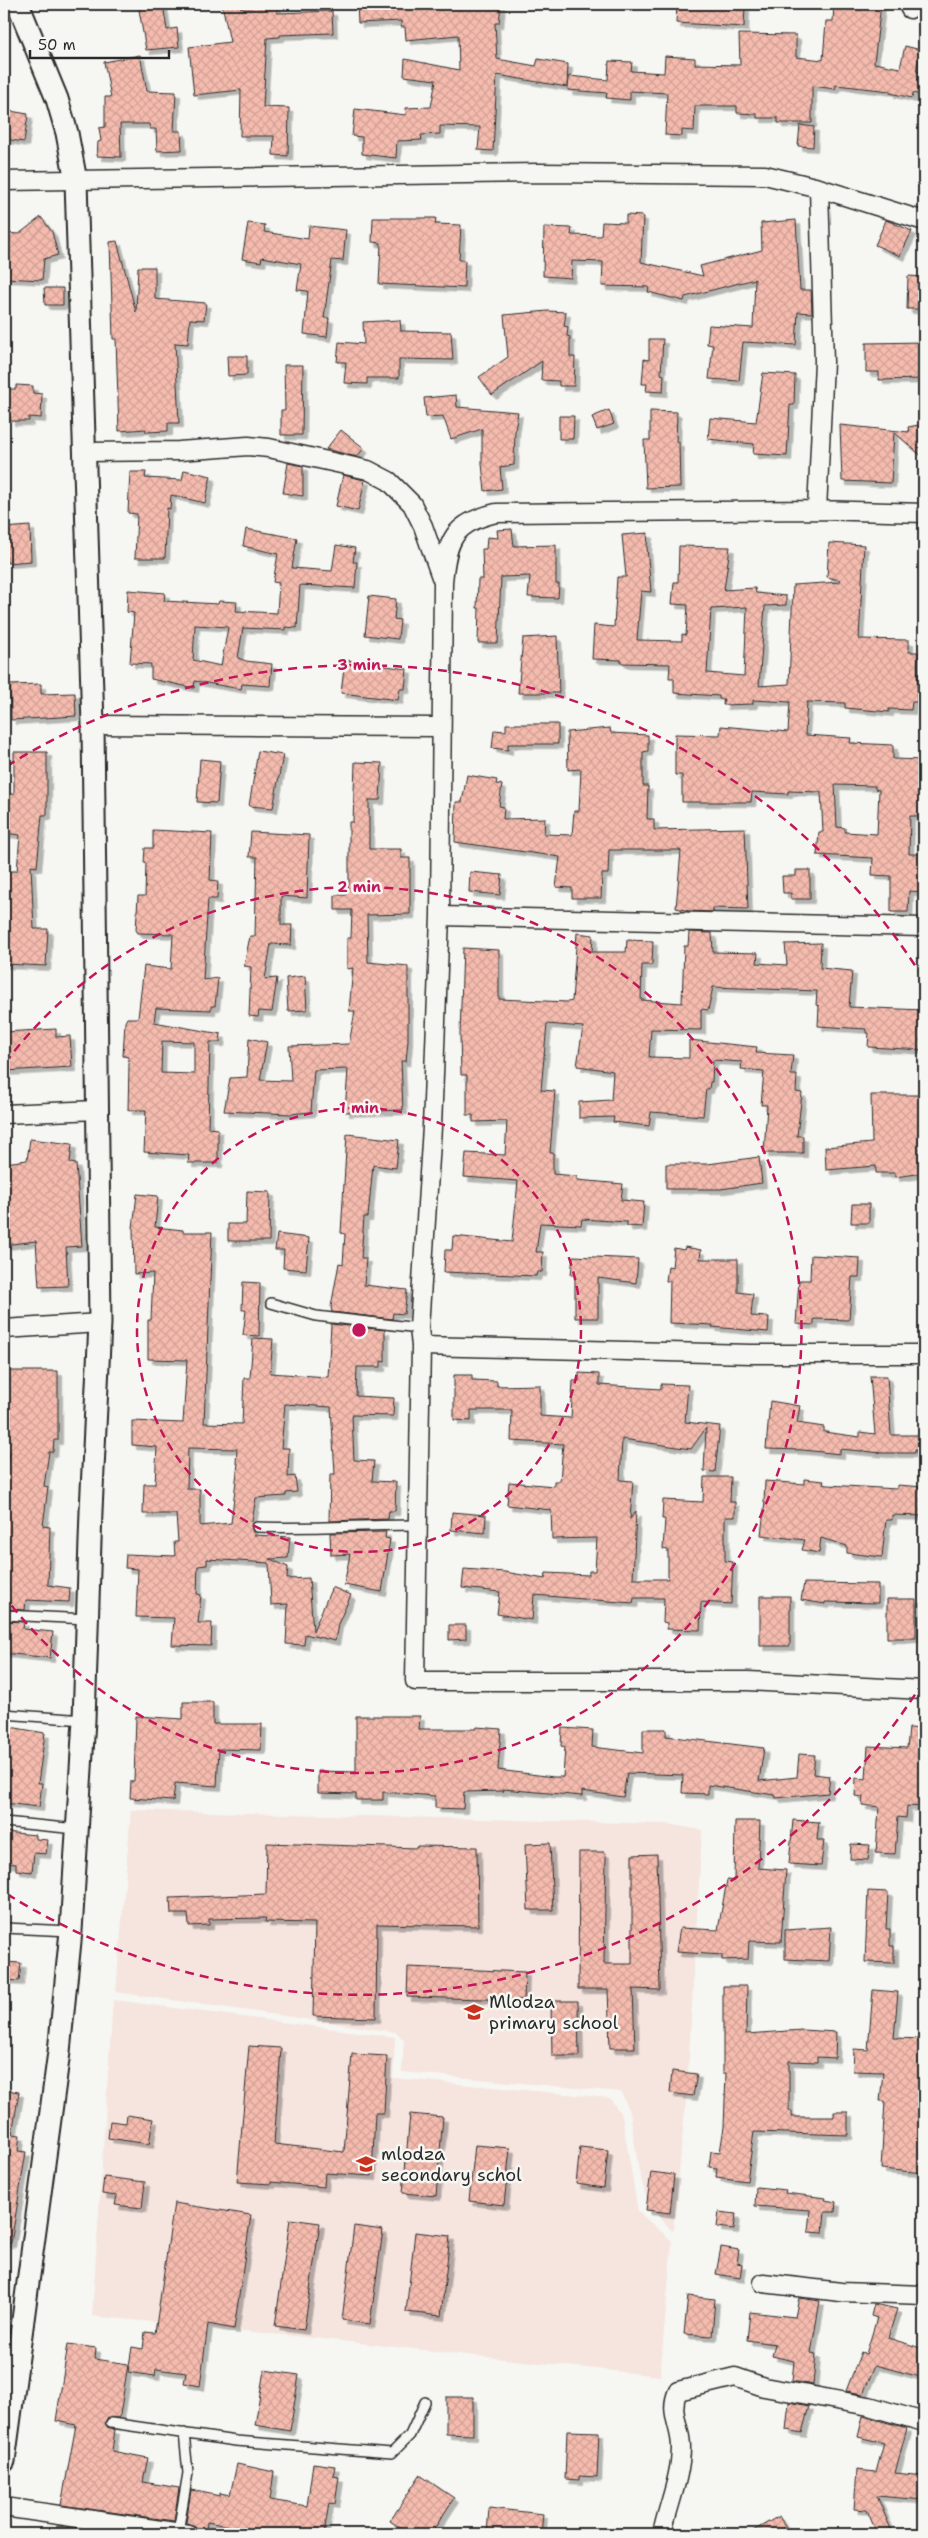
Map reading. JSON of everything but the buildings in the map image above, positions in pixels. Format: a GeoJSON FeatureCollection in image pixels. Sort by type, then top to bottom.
{"type":"FeatureCollection","features":[{"type":"Feature","properties":{"kind":"street"},"geometry":{"type":"LineString","coordinates":[[4,2461],[6,2431],[59,2052],[71,1931],[84,1720],[100,1323],[93,725],[76,181],[67,133],[56,99],[18,4]]}},
{"type":"Feature","properties":{"kind":"street"},"geometry":{"type":"LineString","coordinates":[[4,181],[539,173],[765,175],[819,188],[924,221]]}},
{"type":"Feature","properties":{"kind":"street"},"geometry":{"type":"LineString","coordinates":[[817,510],[824,362],[819,188]]}},
{"type":"Feature","properties":{"kind":"street"},"geometry":{"type":"LineString","coordinates":[[84,452],[179,451],[248,446],[269,448],[368,470],[389,481],[412,504],[423,526],[443,582]]}},
{"type":"Feature","properties":{"kind":"street"},"geometry":{"type":"LineString","coordinates":[[924,513],[817,510],[496,513],[476,518],[461,526],[451,540],[445,558],[443,582],[440,916],[432,1127],[419,1328],[421,1346],[415,1681],[748,1681],[924,1690]]}},
{"type":"Feature","properties":{"kind":"street"},"geometry":{"type":"LineString","coordinates":[[93,725],[441,728]]}},
{"type":"Feature","properties":{"kind":"street"},"geometry":{"type":"LineString","coordinates":[[440,916],[924,927]]}},
{"type":"Feature","properties":{"kind":"street"},"geometry":{"type":"LineString","coordinates":[[4,1114],[97,1110]]}},
{"type":"Feature","properties":{"kind":"street"},"geometry":{"type":"LineString","coordinates":[[4,1329],[100,1323]]}},
{"type":"Feature","properties":{"kind":"street"},"geometry":{"type":"LineString","coordinates":[[421,1346],[751,1354],[924,1354]]}},
{"type":"Feature","properties":{"kind":"street"},"geometry":{"type":"LineString","coordinates":[[763,2283],[840,2292],[924,2295]]}},
{"type":"Feature","properties":{"kind":"street"},"geometry":{"type":"LineString","coordinates":[[662,2534],[681,2466],[681,2443],[673,2402],[678,2391],[735,2377],[764,2387],[869,2406],[924,2422]]}},
{"type":"Feature","properties":{"kind":"street"},"geometry":{"type":"LineString","coordinates":[[4,2507],[183,2533]]}},
{"type":"Feature","properties":{"kind":"lane"},"geometry":{"type":"LineString","coordinates":[[271,1303],[316,1316],[419,1328]]}},
{"type":"Feature","properties":{"kind":"lane"},"geometry":{"type":"LineString","coordinates":[[257,1527],[294,1529],[418,1525]]}},
{"type":"Feature","properties":{"kind":"lane"},"geometry":{"type":"LineString","coordinates":[[4,1615],[88,1619]]}},
{"type":"Feature","properties":{"kind":"lane"},"geometry":{"type":"LineString","coordinates":[[4,1714],[84,1720]]}},
{"type":"Feature","properties":{"kind":"lane"},"geometry":{"type":"LineString","coordinates":[[4,1822],[77,1829]]}},
{"type":"Feature","properties":{"kind":"lane"},"geometry":{"type":"LineString","coordinates":[[4,1928],[71,1931]]}},
{"type":"Feature","properties":{"kind":"lane"},"geometry":{"type":"LineString","coordinates":[[111,2423],[236,2441],[392,2453],[410,2435],[425,2402]]}},
{"type":"Feature","properties":{"kind":"lane"},"geometry":{"type":"LineString","coordinates":[[183,2533],[188,2473],[184,2433]]}},
{"type":"Feature","properties":{"kind":"shaded area","name":"Mlodza primary school"},"geometry":{"type":"Polygon","coordinates":[[[131,1810],[666,1824],[702,1830],[687,2089],[673,2232],[648,2204],[639,2171],[630,2112],[621,2092],[402,2072],[404,2040],[396,2032],[116,1992],[131,1810]]]}},
{"type":"Feature","properties":{"kind":"shaded area","name":"mlodza secondary schol"},"geometry":{"type":"Polygon","coordinates":[[[113,2000],[395,2037],[393,2078],[610,2098],[622,2116],[638,2212],[672,2241],[660,2376],[92,2316],[113,2000]]]}},
{"type":"Feature","properties":{"kind":"place","name":"Mlodza primary school"},"geometry":{"type":"Point","coordinates":[474,2012]}},
{"type":"Feature","properties":{"kind":"place","name":"mlodza secondary schol"},"geometry":{"type":"Point","coordinates":[366,2164]}}]}
